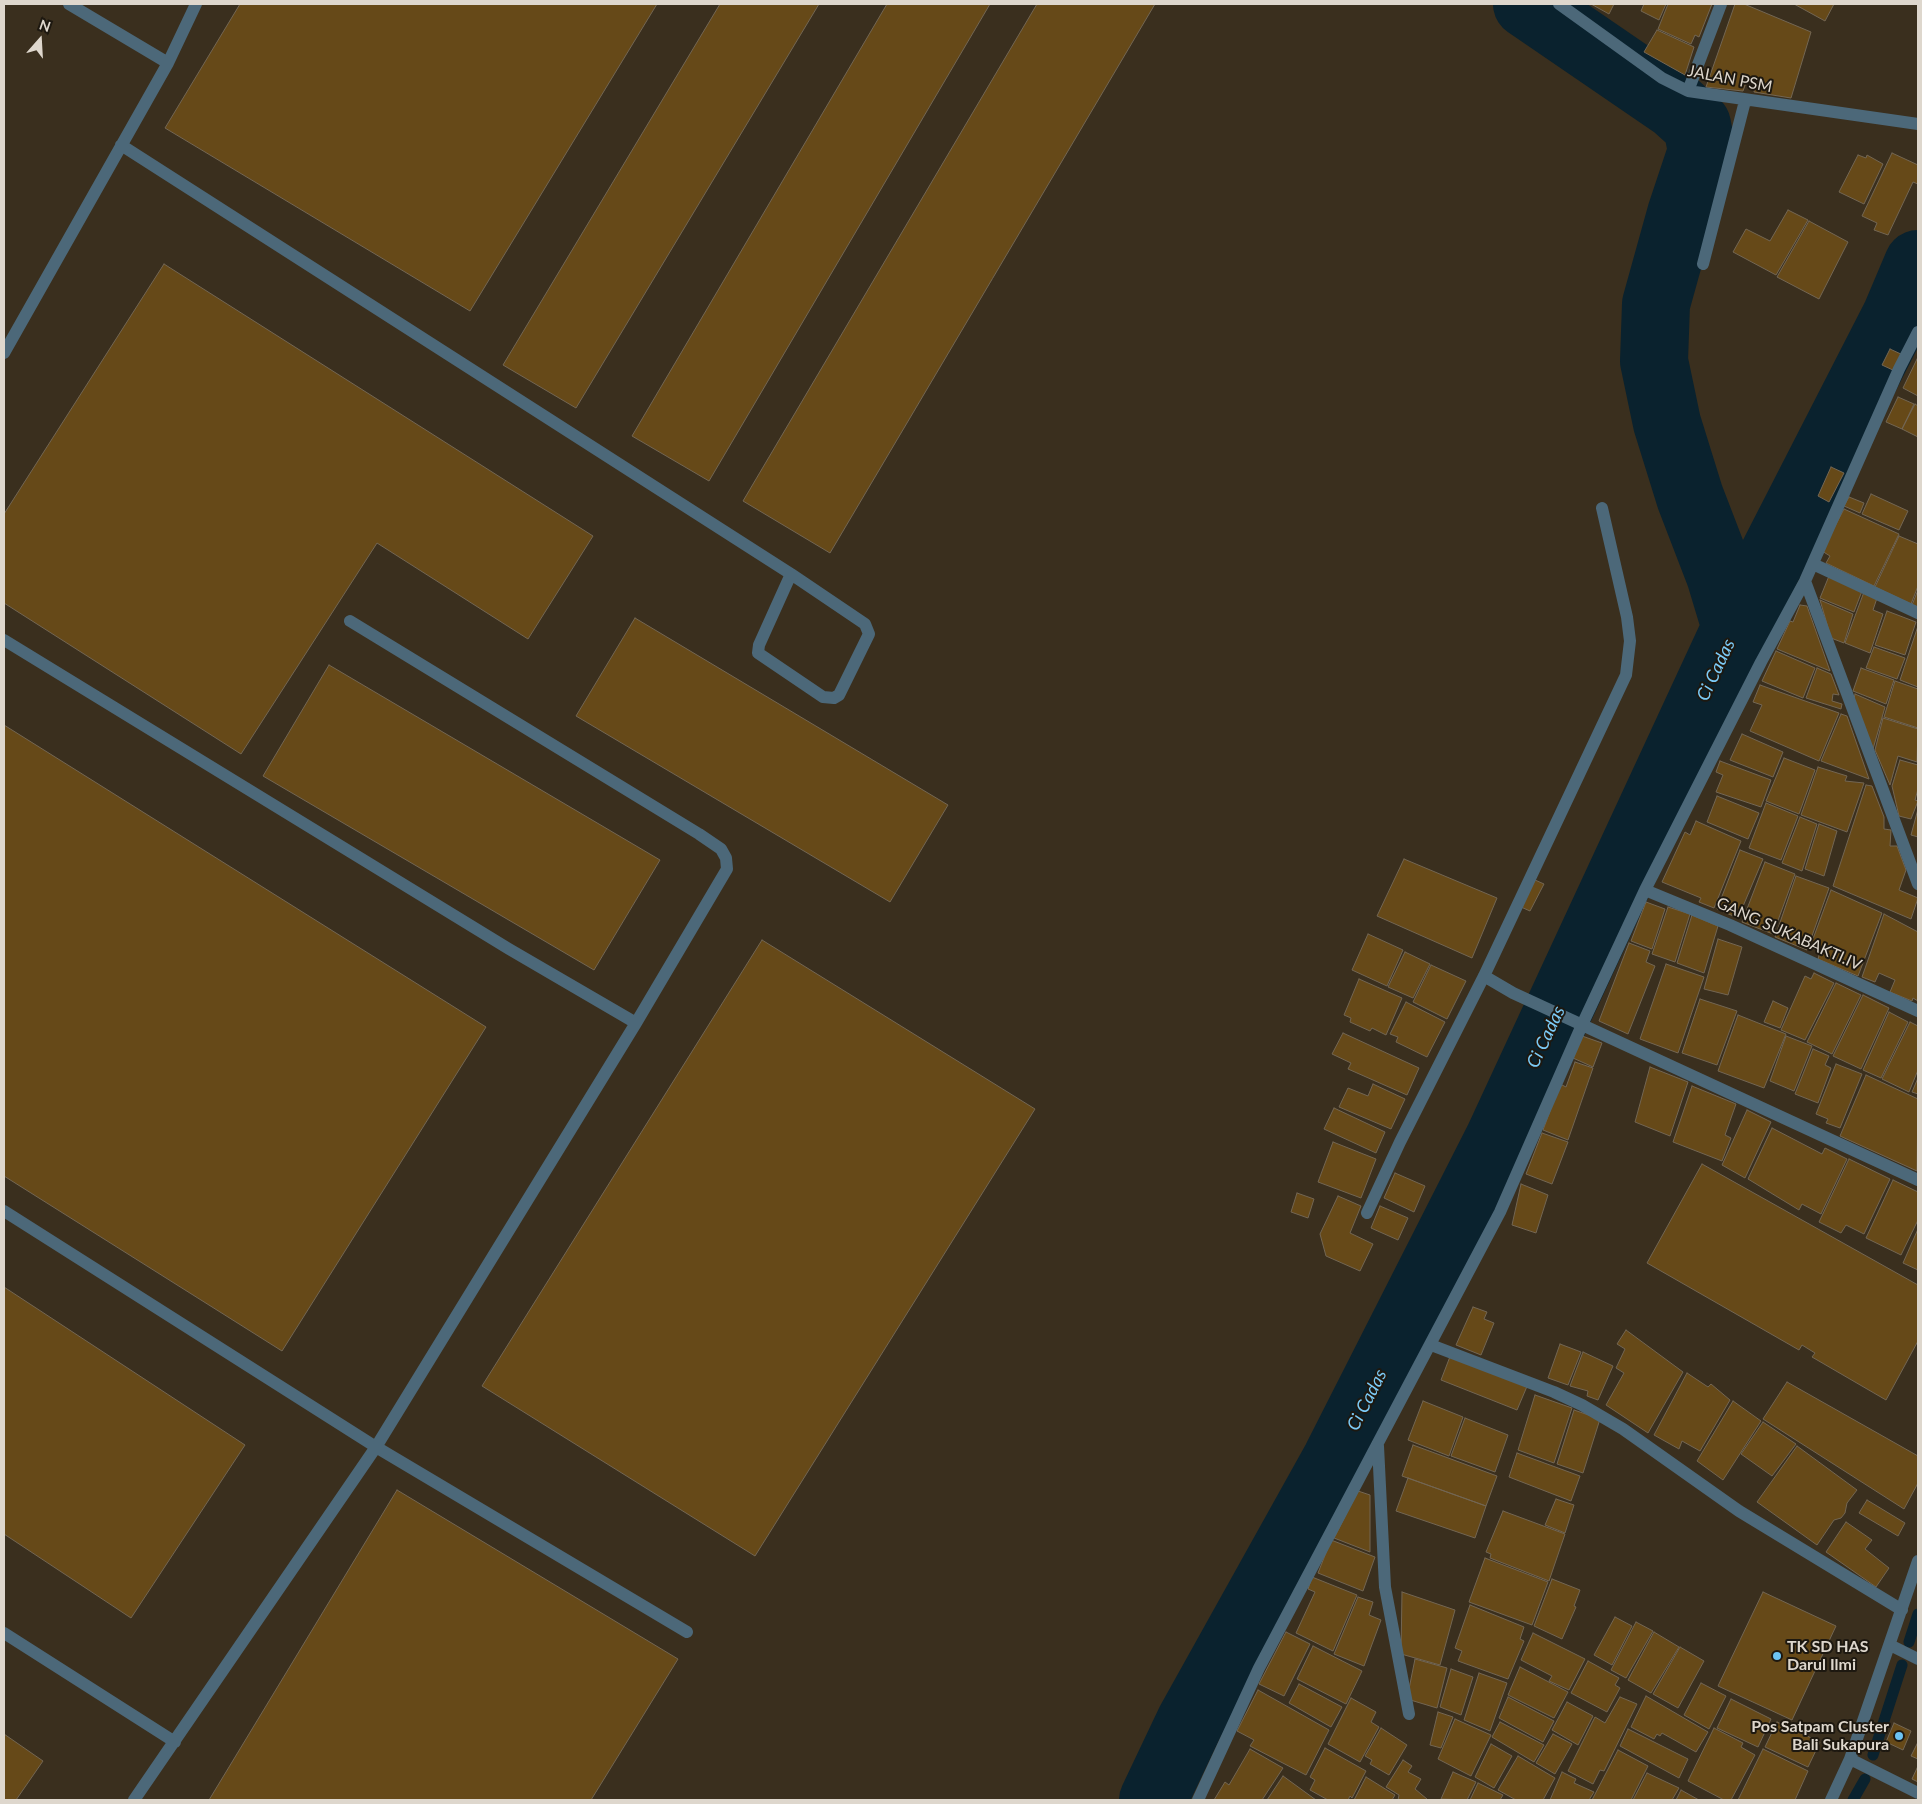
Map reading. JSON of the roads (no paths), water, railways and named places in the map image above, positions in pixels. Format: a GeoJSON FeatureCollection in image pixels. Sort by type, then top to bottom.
{"type":"FeatureCollection","features":[{"type":"Feature","properties":{"kind":"street"},"geometry":{"type":"LineString","coordinates":[[69,4],[168,63]]}},
{"type":"Feature","properties":{"kind":"street"},"geometry":{"type":"LineString","coordinates":[[4,353],[168,63],[196,4]]}},
{"type":"Feature","properties":{"kind":"street","name":"JALAN PSM"},"geometry":{"type":"LineString","coordinates":[[1559,4],[1662,78],[1688,91],[1745,101],[1918,124]]}},
{"type":"Feature","properties":{"kind":"street"},"geometry":{"type":"LineString","coordinates":[[1688,91],[1721,4]]}},
{"type":"Feature","properties":{"kind":"street"},"geometry":{"type":"LineString","coordinates":[[1703,264],[1745,101]]}},
{"type":"Feature","properties":{"kind":"street"},"geometry":{"type":"LineString","coordinates":[[121,145],[791,574],[869,629],[869,634],[839,695],[834,698],[823,697],[758,653],[759,646],[791,574]]}},
{"type":"Feature","properties":{"kind":"street"},"geometry":{"type":"LineString","coordinates":[[1198,1800],[1259,1668],[1500,1212],[1582,1024],[1644,890],[1761,662],[1805,581],[1899,369],[1918,332]]}},
{"type":"Feature","properties":{"kind":"street"},"geometry":{"type":"LineString","coordinates":[[1367,1213],[1400,1142],[1484,976],[1626,675],[1630,641],[1627,617],[1602,508]]}},
{"type":"Feature","properties":{"kind":"street"},"geometry":{"type":"LineString","coordinates":[[1813,564],[1918,614]]}},
{"type":"Feature","properties":{"kind":"street"},"geometry":{"type":"LineString","coordinates":[[1805,581],[1918,884]]}},
{"type":"Feature","properties":{"kind":"street"},"geometry":{"type":"LineString","coordinates":[[134,1800],[376,1447],[636,1023],[727,869],[726,858],[721,849],[350,621]]}},
{"type":"Feature","properties":{"kind":"street"},"geometry":{"type":"LineString","coordinates":[[4,640],[508,949],[636,1023]]}},
{"type":"Feature","properties":{"kind":"street","name":"GANG SUKABAKTI.IV"},"geometry":{"type":"LineString","coordinates":[[1644,890],[1730,925],[1918,1011]]}},
{"type":"Feature","properties":{"kind":"street"},"geometry":{"type":"LineString","coordinates":[[1484,976],[1513,993],[1918,1180]]}},
{"type":"Feature","properties":{"kind":"street"},"geometry":{"type":"LineString","coordinates":[[4,1211],[376,1447],[687,1632]]}},
{"type":"Feature","properties":{"kind":"street"},"geometry":{"type":"LineString","coordinates":[[1431,1345],[1554,1392],[1582,1405],[1623,1429],[1739,1511],[1902,1610]]}},
{"type":"Feature","properties":{"kind":"street"},"geometry":{"type":"LineString","coordinates":[[1378,1446],[1385,1587],[1409,1714]]}},
{"type":"Feature","properties":{"kind":"street"},"geometry":{"type":"LineString","coordinates":[[1830,1800],[1850,1759],[1918,1561]]}},
{"type":"Feature","properties":{"kind":"street"},"geometry":{"type":"LineString","coordinates":[[4,1632],[174,1742]]}},
{"type":"Feature","properties":{"kind":"street"},"geometry":{"type":"LineString","coordinates":[[1890,1645],[1918,1659]]}},
{"type":"Feature","properties":{"kind":"street"},"geometry":{"type":"LineString","coordinates":[[1850,1759],[1918,1793]]}},
{"type":"Feature","properties":{"kind":"waterway"},"geometry":{"type":"LineString","coordinates":[[1527,4],[1676,106],[1697,125],[1702,151],[1681,214],[1656,304],[1654,361],[1667,423],[1690,497],[1720,575],[1736,628]]}},
{"type":"Feature","properties":{"kind":"waterway","name":"Ci Cadas"},"geometry":{"type":"LineString","coordinates":[[1153,1800],[1190,1722],[1336,1460],[1498,1141],[1732,636],[1896,316],[1918,264]]}},
{"type":"Feature","properties":{"kind":"waterway"},"geometry":{"type":"LineString","coordinates":[[1909,1642],[1918,1614]]}},
{"type":"Feature","properties":{"kind":"waterway"},"geometry":{"type":"LineString","coordinates":[[1873,1755],[1902,1665]]}},
{"type":"Feature","properties":{"kind":"waterway"},"geometry":{"type":"LineString","coordinates":[[1853,1800],[1865,1779]]}},
{"type":"Feature","properties":{"kind":"place","name":"TK SD HAS Darul Ilmi"},"geometry":{"type":"Point","coordinates":[1777,1656]}},
{"type":"Feature","properties":{"kind":"place","name":"Pos Satpam Cluster Bali Sukapura"},"geometry":{"type":"Point","coordinates":[1899,1736]}}]}
